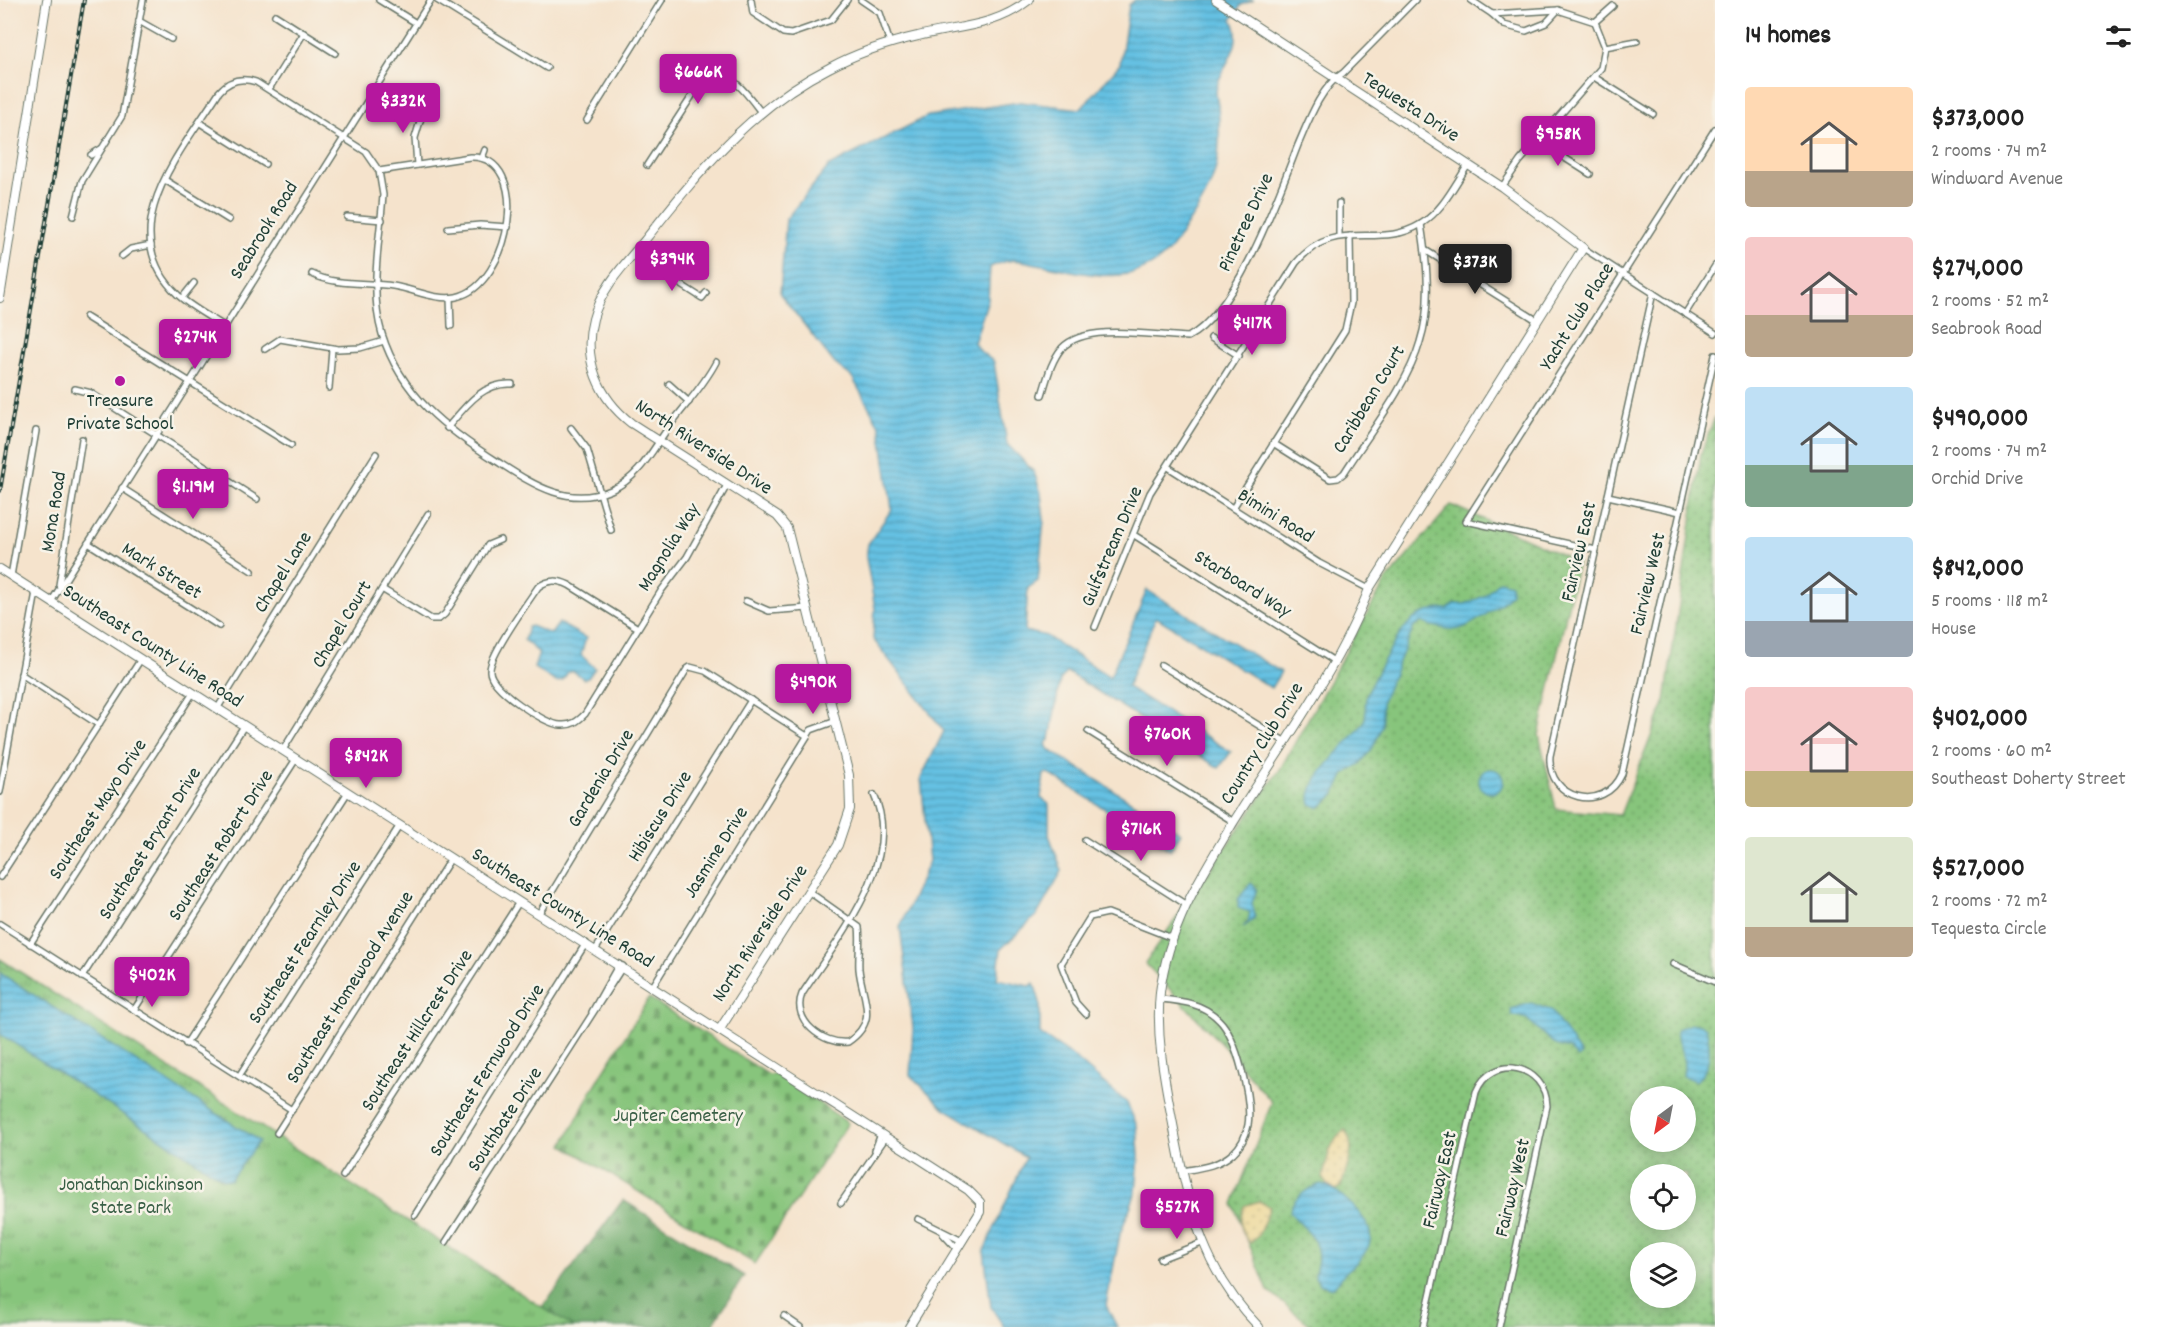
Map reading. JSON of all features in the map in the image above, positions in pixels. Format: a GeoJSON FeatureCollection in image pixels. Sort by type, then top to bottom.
{"type":"FeatureCollection","features":[{"type":"Feature","properties":{"kind":"street"},"geometry":{"type":"LineString","coordinates":[[0,298],[47,0]]}},
{"type":"Feature","properties":{"kind":"street"},"geometry":{"type":"LineString","coordinates":[[73,216],[82,181],[124,109],[143,0]]}},
{"type":"Feature","properties":{"kind":"street"},"geometry":{"type":"LineString","coordinates":[[379,0],[416,23]]}},
{"type":"Feature","properties":{"kind":"street","name":"Seabrook Road"},"geometry":{"type":"LineString","coordinates":[[51,602],[343,136],[431,0]]}},
{"type":"Feature","properties":{"kind":"street"},"geometry":{"type":"LineString","coordinates":[[437,0],[547,68]]}},
{"type":"Feature","properties":{"kind":"street"},"geometry":{"type":"LineString","coordinates":[[587,120],[662,0]]}},
{"type":"Feature","properties":{"kind":"street"},"geometry":{"type":"LineString","coordinates":[[751,0],[751,9],[757,16],[783,33],[791,34],[831,20],[847,0]]}},
{"type":"Feature","properties":{"kind":"street"},"geometry":{"type":"LineString","coordinates":[[861,0],[880,13],[890,43]]}},
{"type":"Feature","properties":{"kind":"street","name":"North Riverside Drive"},"geometry":{"type":"LineString","coordinates":[[720,1029],[838,844],[850,809],[849,775],[786,524],[631,423],[610,403],[597,382],[590,354],[590,331],[597,306],[609,285],[633,254],[717,151],[760,111],[829,68],[890,43],[990,22],[1029,0]]}},
{"type":"Feature","properties":{"kind":"street","name":"Tequesta Drive"},"geometry":{"type":"LineString","coordinates":[[1216,0],[1502,187],[1583,248]]}},
{"type":"Feature","properties":{"kind":"street","name":"Pinetree Drive"},"geometry":{"type":"LineString","coordinates":[[1042,395],[1053,362],[1066,344],[1079,337],[1104,333],[1188,337],[1195,333],[1220,307],[1260,234],[1310,116],[1335,78],[1343,73],[1415,0]]}},
{"type":"Feature","properties":{"kind":"street"},"geometry":{"type":"LineString","coordinates":[[1471,0],[1504,25],[1526,31],[1546,23],[1558,10]]}},
{"type":"Feature","properties":{"kind":"street"},"geometry":{"type":"LineString","coordinates":[[1595,22],[1613,6]]}},
{"type":"Feature","properties":{"kind":"street"},"geometry":{"type":"LineString","coordinates":[[1492,14],[1558,10],[1595,22]]}},
{"type":"Feature","properties":{"kind":"street"},"geometry":{"type":"LineString","coordinates":[[275,15],[335,53]]}},
{"type":"Feature","properties":{"kind":"street"},"geometry":{"type":"LineString","coordinates":[[139,21],[171,39]]}},
{"type":"Feature","properties":{"kind":"street"},"geometry":{"type":"LineString","coordinates":[[1502,187],[1603,64],[1605,47],[1595,22]]}},
{"type":"Feature","properties":{"kind":"street"},"geometry":{"type":"LineString","coordinates":[[268,89],[304,33]]}},
{"type":"Feature","properties":{"kind":"street"},"geometry":{"type":"LineString","coordinates":[[1605,47],[1637,40]]}},
{"type":"Feature","properties":{"kind":"street"},"geometry":{"type":"LineString","coordinates":[[647,165],[707,73],[719,74],[740,87],[760,111]]}},
{"type":"Feature","properties":{"kind":"street"},"geometry":{"type":"LineString","coordinates":[[1594,77],[1653,114]]}},
{"type":"Feature","properties":{"kind":"street"},"geometry":{"type":"LineString","coordinates":[[224,326],[182,298],[162,275],[151,246],[152,209],[165,180],[219,92],[231,82],[241,79],[253,80],[366,152],[379,171],[384,195],[377,308],[384,341],[398,370],[413,393],[447,428],[544,490],[574,497],[600,494],[634,475],[704,383],[716,362]]}},
{"type":"Feature","properties":{"kind":"street"},"geometry":{"type":"LineString","coordinates":[[417,165],[415,138],[424,108]]}},
{"type":"Feature","properties":{"kind":"street"},"geometry":{"type":"LineString","coordinates":[[200,123],[265,164]]}},
{"type":"Feature","properties":{"kind":"street","name":"Yacht Club Place"},"geometry":{"type":"LineString","coordinates":[[1596,550],[1466,521],[1715,129]]}},
{"type":"Feature","properties":{"kind":"street"},"geometry":{"type":"LineString","coordinates":[[1538,141],[1590,174]]}},
{"type":"Feature","properties":{"kind":"street"},"geometry":{"type":"LineString","coordinates":[[91,155],[106,143]]}},
{"type":"Feature","properties":{"kind":"street"},"geometry":{"type":"LineString","coordinates":[[482,158],[485,150]]}},
{"type":"Feature","properties":{"kind":"street"},"geometry":{"type":"LineString","coordinates":[[312,274],[324,280],[377,284],[450,298],[469,292],[487,276],[502,251],[508,227],[508,198],[503,178],[496,168],[482,158],[470,157],[379,171]]}},
{"type":"Feature","properties":{"kind":"street"},"geometry":{"type":"LineString","coordinates":[[1339,202],[1339,235],[1394,234],[1421,224],[1443,203],[1468,165]]}},
{"type":"Feature","properties":{"kind":"street"},"geometry":{"type":"LineString","coordinates":[[165,180],[229,220]]}},
{"type":"Feature","properties":{"kind":"street"},"geometry":{"type":"LineString","coordinates":[[347,217],[382,220]]}},
{"type":"Feature","properties":{"kind":"street","name":"Caribbean Court"},"geometry":{"type":"LineString","coordinates":[[1274,444],[1330,479],[1338,478],[1344,473],[1404,378],[1418,350],[1426,316],[1425,250],[1421,224]]}},
{"type":"Feature","properties":{"kind":"street"},"geometry":{"type":"LineString","coordinates":[[448,228],[480,225],[508,227]]}},
{"type":"Feature","properties":{"kind":"street","name":"Gulfstream Drive"},"geometry":{"type":"LineString","coordinates":[[1095,627],[1150,493],[1296,263],[1317,244],[1339,235]]}},
{"type":"Feature","properties":{"kind":"street"},"geometry":{"type":"LineString","coordinates":[[1233,508],[1348,322],[1352,303],[1350,236]]}},
{"type":"Feature","properties":{"kind":"street"},"geometry":{"type":"LineString","coordinates":[[122,256],[131,249],[151,246]]}},
{"type":"Feature","properties":{"kind":"street"},"geometry":{"type":"LineString","coordinates":[[1583,248],[1715,333]]}},
{"type":"Feature","properties":{"kind":"street","name":"Country Club Drive"},"geometry":{"type":"LineString","coordinates":[[1259,1327],[1228,1290],[1202,1243],[1188,1202],[1161,1054],[1160,999],[1172,938],[1185,904],[1334,661],[1356,622],[1369,589],[1583,248]]}},
{"type":"Feature","properties":{"kind":"street"},"geometry":{"type":"LineString","coordinates":[[1425,250],[1538,321]]}},
{"type":"Feature","properties":{"kind":"street"},"geometry":{"type":"LineString","coordinates":[[633,254],[702,298],[706,292]]}},
{"type":"Feature","properties":{"kind":"street"},"geometry":{"type":"LineString","coordinates":[[1685,314],[1715,266]]}},
{"type":"Feature","properties":{"kind":"street"},"geometry":{"type":"LineString","coordinates":[[182,298],[194,283]]}},
{"type":"Feature","properties":{"kind":"street","name":"Fairview East"},"geometry":{"type":"LineString","coordinates":[[1585,799],[1573,796],[1557,784],[1550,760],[1653,293]]}},
{"type":"Feature","properties":{"kind":"street"},"geometry":{"type":"LineString","coordinates":[[450,298],[452,326]]}},
{"type":"Feature","properties":{"kind":"street"},"geometry":{"type":"LineString","coordinates":[[86,317],[291,445]]}},
{"type":"Feature","properties":{"kind":"street"},"geometry":{"type":"LineString","coordinates":[[1211,338],[1239,356]]}},
{"type":"Feature","properties":{"kind":"street"},"geometry":{"type":"LineString","coordinates":[[265,349],[280,339],[332,349],[355,349],[384,341]]}},
{"type":"Feature","properties":{"kind":"street"},"geometry":{"type":"LineString","coordinates":[[329,388],[332,349]]}},
{"type":"Feature","properties":{"kind":"street","name":"Fairview West"},"geometry":{"type":"LineString","coordinates":[[1585,799],[1598,797],[1609,791],[1622,774],[1715,355]]}},
{"type":"Feature","properties":{"kind":"street"},"geometry":{"type":"LineString","coordinates":[[447,428],[483,391],[500,384],[512,384]]}},
{"type":"Feature","properties":{"kind":"street"},"geometry":{"type":"LineString","coordinates":[[669,384],[689,402]]}},
{"type":"Feature","properties":{"kind":"street"},"geometry":{"type":"LineString","coordinates":[[75,389],[91,393],[257,499]]}},
{"type":"Feature","properties":{"kind":"street"},"geometry":{"type":"LineString","coordinates":[[572,428],[587,449],[611,530]]}},
{"type":"Feature","properties":{"kind":"street"},"geometry":{"type":"LineString","coordinates":[[11,576],[36,431]]}},
{"type":"Feature","properties":{"kind":"street","name":"Mona Road"},"geometry":{"type":"LineString","coordinates":[[58,590],[82,440]]}},
{"type":"Feature","properties":{"kind":"street","name":"Chapel Lane"},"geometry":{"type":"LineString","coordinates":[[217,709],[376,454]]}},
{"type":"Feature","properties":{"kind":"street","name":"Bimini Road"},"geometry":{"type":"LineString","coordinates":[[1168,467],[1319,563],[1369,589]]}},
{"type":"Feature","properties":{"kind":"street","name":"Magnolia Way"},"geometry":{"type":"LineString","coordinates":[[638,628],[559,580],[543,583],[538,587],[496,653],[490,671],[493,681],[500,690],[558,726],[576,722],[585,714],[661,591],[687,557],[727,485]]}},
{"type":"Feature","properties":{"kind":"street"},"geometry":{"type":"LineString","coordinates":[[122,488],[252,571]]}},
{"type":"Feature","properties":{"kind":"street"},"geometry":{"type":"LineString","coordinates":[[1608,496],[1680,512]]}},
{"type":"Feature","properties":{"kind":"street","name":"Chapel Court"},"geometry":{"type":"LineString","coordinates":[[283,750],[428,514]]}},
{"type":"Feature","properties":{"kind":"street","name":"Starboard Way"},"geometry":{"type":"LineString","coordinates":[[1134,535],[1334,661]]}},
{"type":"Feature","properties":{"kind":"street"},"geometry":{"type":"LineString","coordinates":[[382,589],[431,619],[439,619],[445,614],[488,545],[500,540]]}},
{"type":"Feature","properties":{"kind":"street","name":"Mark Street"},"geometry":{"type":"LineString","coordinates":[[88,543],[219,626]]}},
{"type":"Feature","properties":{"kind":"street","name":"Southeast County Line Road"},"geometry":{"type":"LineString","coordinates":[[0,569],[538,915],[621,965],[968,1190],[978,1199],[980,1212],[909,1327]]}},
{"type":"Feature","properties":{"kind":"street"},"geometry":{"type":"LineString","coordinates":[[0,792],[36,592]]}},
{"type":"Feature","properties":{"kind":"street"},"geometry":{"type":"LineString","coordinates":[[746,601],[769,611],[808,608]]}},
{"type":"Feature","properties":{"kind":"street"},"geometry":{"type":"LineString","coordinates":[[0,877],[141,659]]}},
{"type":"Feature","properties":{"kind":"street"},"geometry":{"type":"LineString","coordinates":[[1161,664],[1284,741]]}},
{"type":"Feature","properties":{"kind":"street","name":"Gardenia Drive"},"geometry":{"type":"LineString","coordinates":[[538,915],[684,672],[690,667],[705,671],[751,700]]}},
{"type":"Feature","properties":{"kind":"street"},"geometry":{"type":"LineString","coordinates":[[21,674],[99,725]]}},
{"type":"Feature","properties":{"kind":"street","name":"Southeast Mayo Drive"},"geometry":{"type":"LineString","coordinates":[[30,944],[193,693]]}},
{"type":"Feature","properties":{"kind":"street"},"geometry":{"type":"LineString","coordinates":[[751,700],[807,736],[817,726],[836,721]]}},
{"type":"Feature","properties":{"kind":"street","name":"Hibiscus Drive"},"geometry":{"type":"LineString","coordinates":[[596,949],[751,700]]}},
{"type":"Feature","properties":{"kind":"street","name":"Southeast Bryant Drive"},"geometry":{"type":"LineString","coordinates":[[82,977],[244,726]]}},
{"type":"Feature","properties":{"kind":"street"},"geometry":{"type":"LineString","coordinates":[[1088,731],[1234,822]]}},
{"type":"Feature","properties":{"kind":"street","name":"Jasmine Drive"},"geometry":{"type":"LineString","coordinates":[[653,986],[807,736]]}},
{"type":"Feature","properties":{"kind":"street","name":"Southeast Robert Drive"},"geometry":{"type":"LineString","coordinates":[[134,1010],[296,759]]}},
{"type":"Feature","properties":{"kind":"street"},"geometry":{"type":"LineString","coordinates":[[186,1044],[348,792]]}},
{"type":"Feature","properties":{"kind":"street"},"geometry":{"type":"LineString","coordinates":[[808,891],[850,919],[859,927],[859,972],[867,1007],[860,1031],[848,1042],[831,1041],[807,1025],[800,1015],[798,1006],[802,994],[850,919],[866,893],[881,846],[882,824],[874,795]]}},
{"type":"Feature","properties":{"kind":"street","name":"Southeast Fearnley Drive"},"geometry":{"type":"LineString","coordinates":[[239,1077],[400,825]]}},
{"type":"Feature","properties":{"kind":"street"},"geometry":{"type":"LineString","coordinates":[[1084,840],[1185,904]]}},
{"type":"Feature","properties":{"kind":"street","name":"Southeast Homewood Avenue"},"geometry":{"type":"LineString","coordinates":[[277,1133],[451,858]]}},
{"type":"Feature","properties":{"kind":"street","name":"Southeast Hillcrest Drive"},"geometry":{"type":"LineString","coordinates":[[343,1176],[519,902]]}},
{"type":"Feature","properties":{"kind":"street"},"geometry":{"type":"LineString","coordinates":[[1086,1014],[1076,1003],[1061,964],[1090,917],[1108,913],[1172,938]]}},
{"type":"Feature","properties":{"kind":"street"},"geometry":{"type":"LineString","coordinates":[[0,924],[292,1110]]}},
{"type":"Feature","properties":{"kind":"street","name":"Southeast Fernwood Drive"},"geometry":{"type":"LineString","coordinates":[[415,1215],[586,943]]}},
{"type":"Feature","properties":{"kind":"street"},"geometry":{"type":"LineString","coordinates":[[1673,964],[1715,982]]}},
{"type":"Feature","properties":{"kind":"street","name":"Southbate Drive"},"geometry":{"type":"LineString","coordinates":[[446,1242],[621,965]]}},
{"type":"Feature","properties":{"kind":"street"},"geometry":{"type":"LineString","coordinates":[[1160,999],[1198,1005],[1214,1014],[1226,1028],[1238,1052],[1248,1113],[1246,1134],[1233,1154],[1212,1165],[1182,1171]]}},
{"type":"Feature","properties":{"kind":"street","name":"Fairway East"},"geometry":{"type":"LineString","coordinates":[[1423,1327],[1476,1092],[1491,1072],[1508,1067],[1519,1068]]}},
{"type":"Feature","properties":{"kind":"street","name":"Fairway West"},"geometry":{"type":"LineString","coordinates":[[1499,1327],[1547,1106],[1546,1093],[1540,1082],[1531,1073],[1519,1068]]}},
{"type":"Feature","properties":{"kind":"street"},"geometry":{"type":"LineString","coordinates":[[841,1203],[884,1135]]}},
{"type":"Feature","properties":{"kind":"street"},"geometry":{"type":"LineString","coordinates":[[918,1219],[962,1241]]}},
{"type":"Feature","properties":{"kind":"street"},"geometry":{"type":"LineString","coordinates":[[942,1232],[957,1249]]}},
{"type":"Feature","properties":{"kind":"street"},"geometry":{"type":"LineString","coordinates":[[1160,1258],[1202,1243]]}},
{"type":"Feature","properties":{"kind":"street"},"geometry":{"type":"LineString","coordinates":[[784,1316],[800,1327]]}},
{"type":"Feature","properties":{"kind":"green space"},"geometry":{"type":"Polygon","coordinates":[[[1715,417],[1715,1327],[1313,1327],[1268,1291],[1233,1204],[1272,1102],[1145,963],[1279,771],[1385,582],[1451,505],[1578,562],[1539,735],[1556,809],[1620,815],[1665,701],[1701,453],[1715,417]]]}},
{"type":"Feature","properties":{"kind":"green space","name":"Jonathan Dickinson State Park"},"geometry":{"type":"Polygon","coordinates":[[[0,959],[573,1327],[0,1327],[0,959]]]}},
{"type":"Feature","properties":{"kind":"green space","name":"Jonathan Dickinson State Park"},"geometry":{"type":"Polygon","coordinates":[[[0,966],[542,1308],[623,1200],[744,1276],[711,1327],[0,1327],[0,966]]]}},
{"type":"Feature","properties":{"kind":"green space","name":"Jupiter Cemetery"},"geometry":{"type":"Polygon","coordinates":[[[649,998],[769,1075],[775,1073],[848,1123],[755,1264],[563,1145],[592,1090],[649,998]]]}},
{"type":"Feature","properties":{"kind":"sand"},"geometry":{"type":"Polygon","coordinates":[[[1345,1130],[1351,1144],[1350,1158],[1341,1187],[1336,1190],[1327,1185],[1323,1178],[1333,1144],[1340,1133],[1345,1130]]]}},
{"type":"Feature","properties":{"kind":"sand"},"geometry":{"type":"Polygon","coordinates":[[[1259,1201],[1270,1207],[1258,1236],[1250,1243],[1242,1230],[1241,1216],[1244,1206],[1259,1201]]]}},
{"type":"Feature","properties":{"kind":"water"},"geometry":{"type":"Polygon","coordinates":[[[1135,0],[1254,0],[1241,5],[1232,19],[1236,29],[1234,48],[1216,91],[1219,138],[1216,167],[1212,180],[1198,208],[1167,253],[1154,264],[1124,275],[1108,276],[1075,272],[1016,260],[1005,261],[990,267],[988,299],[974,343],[994,362],[1007,444],[1034,472],[1041,493],[1044,520],[1038,581],[1028,588],[1025,631],[1046,636],[1110,677],[1147,590],[1281,672],[1271,688],[1156,617],[1127,687],[1231,752],[1219,768],[1067,672],[1060,680],[1050,739],[1046,743],[1048,749],[1181,833],[1170,850],[1048,773],[1044,774],[1041,798],[1049,804],[1049,835],[1062,871],[1037,915],[1001,949],[997,979],[1030,986],[1034,983],[1040,1002],[1040,1034],[1074,1057],[1127,1103],[1137,1126],[1139,1156],[1136,1192],[1120,1234],[1106,1305],[1117,1327],[1004,1327],[991,1307],[984,1251],[1026,1157],[944,1108],[910,1075],[913,1028],[900,927],[929,861],[921,778],[944,731],[873,639],[875,608],[866,558],[868,544],[892,509],[880,427],[852,377],[835,364],[780,294],[786,219],[829,166],[928,116],[1020,102],[1081,109],[1120,64],[1129,5],[1135,0]]]}},
{"type":"Feature","properties":{"kind":"water"},"geometry":{"type":"Polygon","coordinates":[[[1499,581],[1511,584],[1511,594],[1494,609],[1465,627],[1446,629],[1422,622],[1414,627],[1382,701],[1382,726],[1373,747],[1360,764],[1345,774],[1334,795],[1319,808],[1311,804],[1310,795],[1313,785],[1320,774],[1362,725],[1370,687],[1405,627],[1414,619],[1433,610],[1448,609],[1454,604],[1465,604],[1484,596],[1499,581]]]}},
{"type":"Feature","properties":{"kind":"water"},"geometry":{"type":"Polygon","coordinates":[[[559,623],[586,638],[581,655],[595,668],[588,678],[584,679],[573,671],[568,672],[562,681],[556,682],[534,668],[539,653],[524,640],[528,627],[531,626],[551,634],[559,623]]]}},
{"type":"Feature","properties":{"kind":"water"},"geometry":{"type":"Polygon","coordinates":[[[1491,769],[1496,770],[1502,776],[1502,786],[1496,792],[1491,793],[1486,792],[1480,786],[1479,781],[1480,776],[1486,770],[1491,769]]]}},
{"type":"Feature","properties":{"kind":"water"},"geometry":{"type":"Polygon","coordinates":[[[1251,883],[1257,889],[1252,903],[1255,917],[1243,927],[1248,922],[1250,912],[1238,908],[1238,899],[1251,883]]]}},
{"type":"Feature","properties":{"kind":"water"},"geometry":{"type":"Polygon","coordinates":[[[0,973],[259,1141],[230,1180],[223,1179],[0,1034],[0,973]]]}},
{"type":"Feature","properties":{"kind":"water"},"geometry":{"type":"Polygon","coordinates":[[[1531,1003],[1551,1010],[1581,1055],[1578,1058],[1569,1049],[1555,1045],[1527,1019],[1512,1015],[1511,1009],[1531,1003]]]}},
{"type":"Feature","properties":{"kind":"water"},"geometry":{"type":"Polygon","coordinates":[[[1691,1024],[1700,1024],[1706,1028],[1709,1042],[1708,1064],[1696,1081],[1683,1076],[1684,1061],[1677,1039],[1677,1029],[1691,1024]]]}},
{"type":"Feature","properties":{"kind":"water"},"geometry":{"type":"Polygon","coordinates":[[[1321,1184],[1334,1189],[1351,1204],[1370,1231],[1368,1247],[1364,1254],[1331,1288],[1320,1284],[1315,1277],[1318,1257],[1315,1243],[1290,1212],[1297,1198],[1321,1184]]]}},
{"type":"Feature","properties":{"kind":"railway"},"geometry":{"type":"LineString","coordinates":[[0,491],[84,0]]}},
{"type":"Feature","properties":{"kind":"place","name":"Treasure Private School"},"geometry":{"type":"Point","coordinates":[120,381]}}]}
